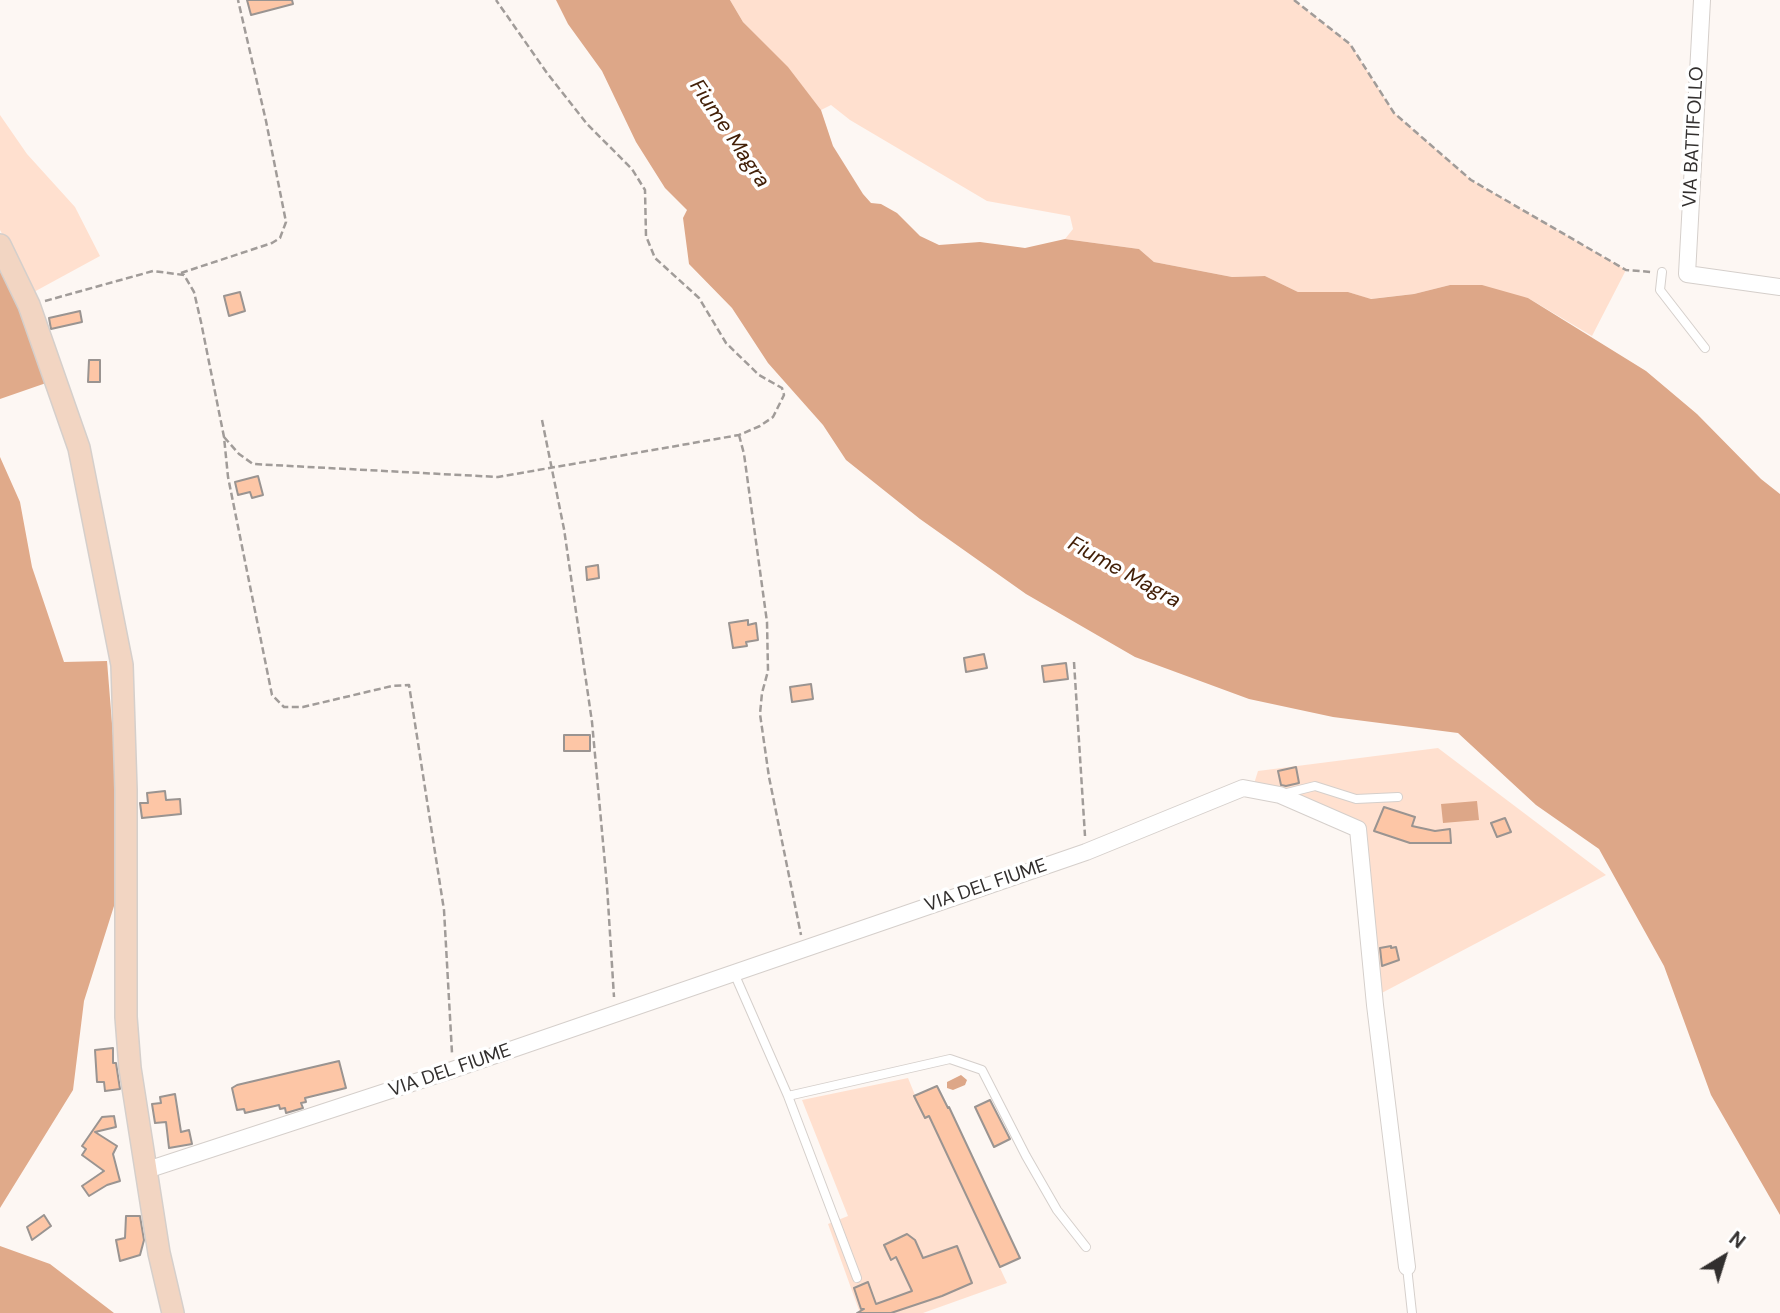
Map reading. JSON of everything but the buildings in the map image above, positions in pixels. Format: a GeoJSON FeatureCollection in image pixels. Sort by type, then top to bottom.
{"type":"FeatureCollection","features":[{"type":"Feature","properties":{"kind":"main road"},"geometry":{"type":"LineString","coordinates":[[0,245],[29,305],[79,448],[122,665],[127,803],[126,1017],[130,1068],[159,1253],[173,1313]]}},
{"type":"Feature","properties":{"kind":"street","name":"VIA BATTIFOLLO"},"geometry":{"type":"LineString","coordinates":[[1702,0],[1687,274],[1780,287]]}},
{"type":"Feature","properties":{"kind":"street","name":"VIA DEL FIUME"},"geometry":{"type":"LineString","coordinates":[[147,1170],[452,1070],[1086,852],[1243,788],[1280,795],[1358,829],[1375,1005],[1407,1267]]}},
{"type":"Feature","properties":{"kind":"lane"},"geometry":{"type":"LineString","coordinates":[[1662,272],[1660,290],[1705,348]]}},
{"type":"Feature","properties":{"kind":"lane"},"geometry":{"type":"LineString","coordinates":[[1280,795],[1315,786],[1356,799],[1398,797]]}},
{"type":"Feature","properties":{"kind":"lane"},"geometry":{"type":"LineString","coordinates":[[734,973],[788,1096],[857,1278]]}},
{"type":"Feature","properties":{"kind":"lane"},"geometry":{"type":"LineString","coordinates":[[788,1096],[950,1059],[982,1070],[1057,1210],[1086,1247]]}},
{"type":"Feature","properties":{"kind":"lane","name":"VIA DEL FIUME"},"geometry":{"type":"LineString","coordinates":[[1407,1267],[1412,1313]]}},
{"type":"Feature","properties":{"kind":"path"},"geometry":{"type":"LineString","coordinates":[[178,274],[272,243],[280,238],[286,222],[266,121],[237,0]]}},
{"type":"Feature","properties":{"kind":"path"},"geometry":{"type":"LineString","coordinates":[[223,437],[253,464],[498,477],[739,435],[773,417],[784,395],[782,388],[759,375],[726,343],[699,298],[654,258],[646,236],[645,190],[632,169],[587,124],[547,73],[496,0]]}},
{"type":"Feature","properties":{"kind":"path"},"geometry":{"type":"LineString","coordinates":[[1294,0],[1350,44],[1394,113],[1471,180],[1626,270],[1662,272]]}},
{"type":"Feature","properties":{"kind":"path"},"geometry":{"type":"LineString","coordinates":[[29,305],[153,271],[184,275],[194,292],[272,695],[284,708],[303,707],[392,685],[409,685],[444,911],[452,1070]]}},
{"type":"Feature","properties":{"kind":"path"},"geometry":{"type":"LineString","coordinates":[[542,420],[564,529],[592,722],[615,1014]]}},
{"type":"Feature","properties":{"kind":"path"},"geometry":{"type":"LineString","coordinates":[[739,435],[744,453],[767,622],[768,671],[760,714],[769,777],[804,949]]}},
{"type":"Feature","properties":{"kind":"path"},"geometry":{"type":"LineString","coordinates":[[1074,662],[1086,852]]}},
{"type":"Feature","properties":{"kind":"shaded area"},"geometry":{"type":"Polygon","coordinates":[[[730,0],[1294,0],[1350,44],[1394,113],[1471,180],[1626,270],[1592,336],[1528,298],[1450,285],[1414,294],[1370,299],[1348,292],[1298,292],[1265,276],[1232,277],[1154,262],[1139,249],[1065,239],[1073,229],[1070,216],[987,201],[850,120],[831,105],[821,110],[787,67],[743,22],[730,0]]]}},
{"type":"Feature","properties":{"kind":"shaded area"},"geometry":{"type":"Polygon","coordinates":[[[0,115],[27,154],[75,207],[100,256],[32,293],[0,230],[0,115]]]}},
{"type":"Feature","properties":{"kind":"shaded area"},"geometry":{"type":"Polygon","coordinates":[[[0,268],[49,382],[0,399],[0,268]]]}},
{"type":"Feature","properties":{"kind":"shaded area"},"geometry":{"type":"Polygon","coordinates":[[[0,457],[20,502],[32,567],[64,662],[107,661],[116,773],[120,887],[84,1001],[73,1090],[0,1208],[0,457]]]}},
{"type":"Feature","properties":{"kind":"shaded area"},"geometry":{"type":"Polygon","coordinates":[[[1438,748],[1606,875],[1376,996],[1362,827],[1253,787],[1258,771],[1438,748]]]}},
{"type":"Feature","properties":{"kind":"shaded area"},"geometry":{"type":"Polygon","coordinates":[[[908,1078],[924,1117],[929,1116],[1007,1283],[923,1313],[860,1313],[828,1224],[848,1216],[802,1100],[908,1078]]]}},
{"type":"Feature","properties":{"kind":"shaded area"},"geometry":{"type":"Polygon","coordinates":[[[0,1246],[50,1264],[114,1313],[0,1313],[0,1246]]]}},
{"type":"Feature","properties":{"kind":"water","name":"Fiume Magra"},"geometry":{"type":"Polygon","coordinates":[[[556,0],[730,0],[743,22],[788,67],[821,110],[833,146],[863,194],[871,203],[881,204],[897,213],[920,236],[939,245],[980,242],[1025,248],[1065,239],[1139,249],[1154,262],[1232,277],[1265,276],[1298,292],[1348,292],[1371,299],[1414,294],[1450,285],[1482,285],[1528,298],[1646,371],[1697,414],[1761,479],[1780,494],[1780,1215],[1711,1095],[1664,966],[1599,849],[1536,805],[1458,733],[1333,717],[1249,699],[1135,657],[1026,594],[920,519],[846,460],[823,425],[768,363],[732,308],[689,264],[683,218],[687,210],[665,188],[636,142],[602,71],[568,24],[556,0]]]}},
{"type":"Feature","properties":{"kind":"water"},"geometry":{"type":"Polygon","coordinates":[[[1477,801],[1479,820],[1443,823],[1441,804],[1477,801]]]}},
{"type":"Feature","properties":{"kind":"water"},"geometry":{"type":"Polygon","coordinates":[[[961,1075],[967,1080],[965,1085],[953,1090],[947,1088],[947,1082],[961,1075]]]}}]}
